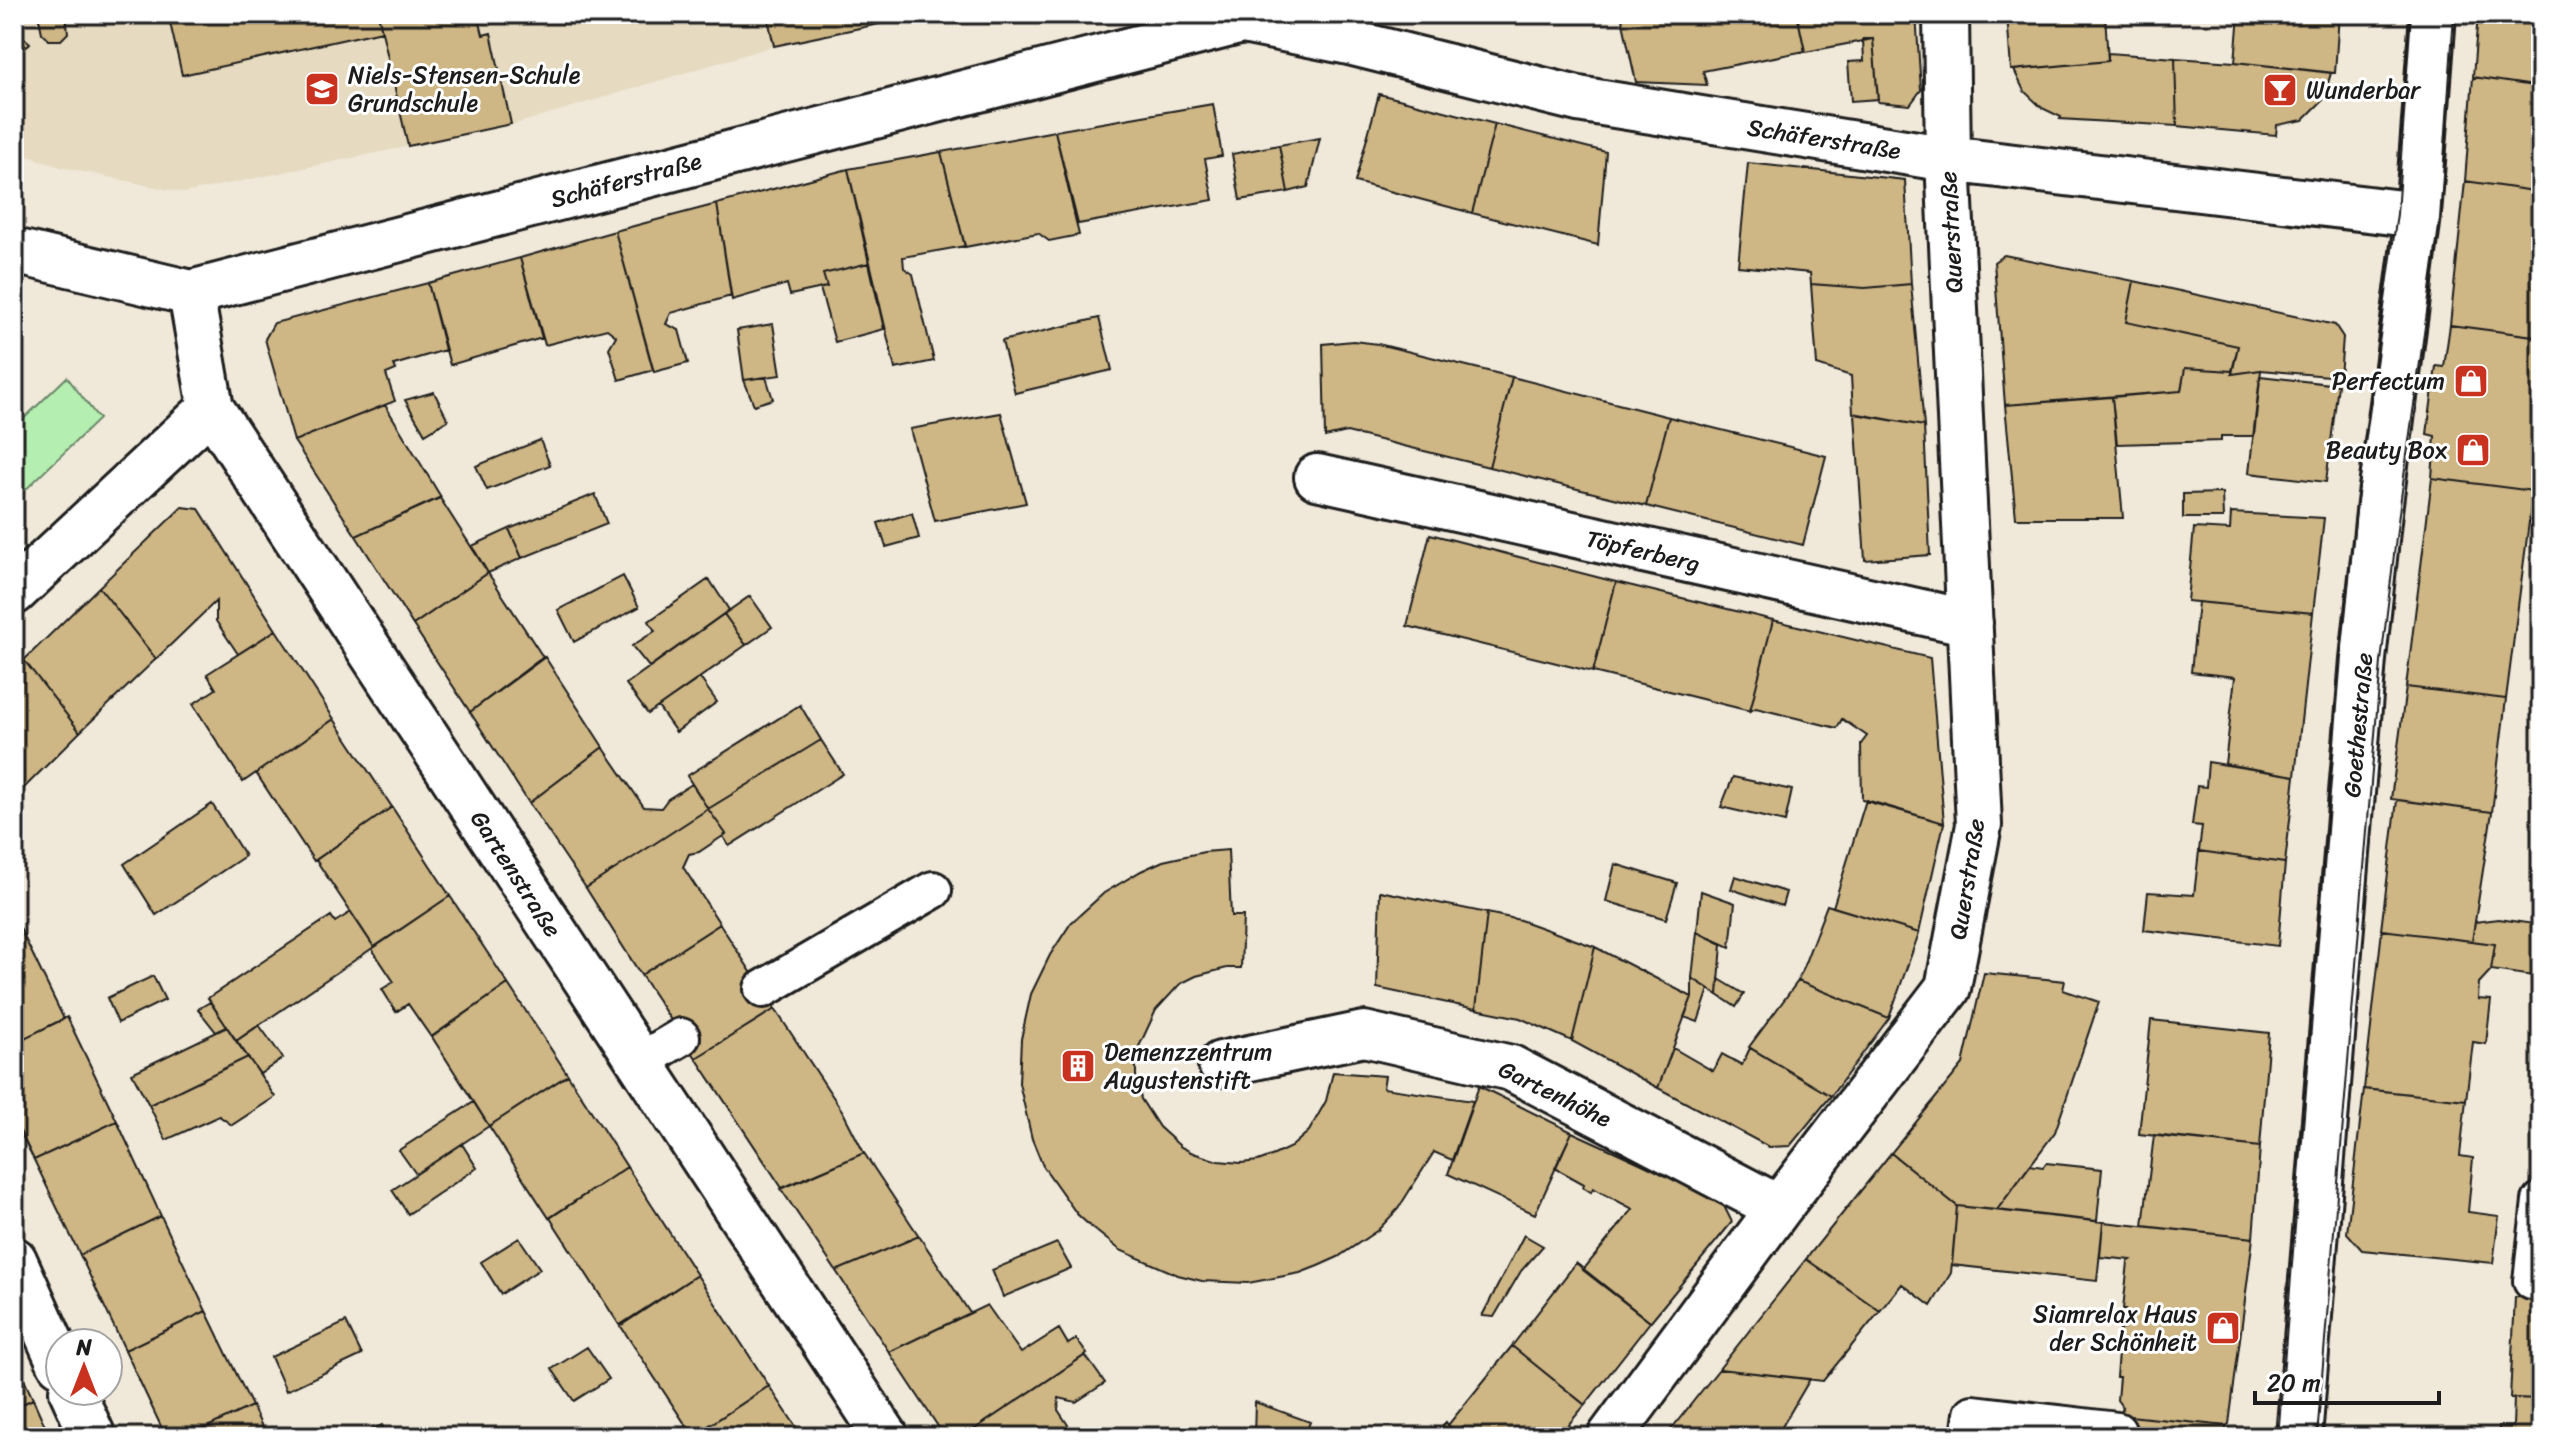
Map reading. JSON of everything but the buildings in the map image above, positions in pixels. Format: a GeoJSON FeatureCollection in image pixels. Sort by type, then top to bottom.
{"type":"FeatureCollection","features":[{"type":"Feature","properties":{"kind":"street","name":"Querstraße"},"geometry":{"type":"LineString","coordinates":[[1610,1437],[1779,1208],[1948,988],[1979,825],[1948,159],[1946,14]]}},
{"type":"Feature","properties":{"kind":"street","name":"Goethestraße"},"geometry":{"type":"LineString","coordinates":[[2299,1437],[2363,659],[2418,215],[2433,14]]}},
{"type":"Feature","properties":{"kind":"street","name":"Schäferstraße"},"geometry":{"type":"LineString","coordinates":[[14,251],[191,293],[1253,17],[1578,99],[1948,159],[2418,215]]}},
{"type":"Feature","properties":{"kind":"street","name":"Gartenstraße"},"geometry":{"type":"LineString","coordinates":[[191,293],[211,408],[886,1437]]}},
{"type":"Feature","properties":{"kind":"street"},"geometry":{"type":"LineString","coordinates":[[14,592],[211,408]]}},
{"type":"Feature","properties":{"kind":"street","name":"Töpferberg"},"geometry":{"type":"LineString","coordinates":[[1317,477],[1970,623]]}},
{"type":"Feature","properties":{"kind":"street","name":"Gartenhöhe"},"geometry":{"type":"LineString","coordinates":[[1221,1064],[1364,1034],[1511,1068],[1779,1208]]}},
{"type":"Feature","properties":{"kind":"street"},"geometry":{"type":"LineString","coordinates":[[14,1260],[44,1327]]}},
{"type":"Feature","properties":{"kind":"street"},"geometry":{"type":"LineString","coordinates":[[79,1407],[93,1437]]}},
{"type":"Feature","properties":{"kind":"lane"},"geometry":{"type":"LineString","coordinates":[[763,989],[933,890]]}},
{"type":"Feature","properties":{"kind":"lane"},"geometry":{"type":"LineString","coordinates":[[639,1062],[681,1037]]}},
{"type":"Feature","properties":{"kind":"lane"},"geometry":{"type":"LineString","coordinates":[[2532,1281],[2541,1201]]}},
{"type":"Feature","properties":{"kind":"lane"},"geometry":{"type":"LineString","coordinates":[[1970,1437],[1973,1414],[2117,1431]]}},
{"type":"Feature","properties":{"kind":"shaded area","name":"Niels-Stensen-Schule Grundschule"},"geometry":{"type":"Polygon","coordinates":[[[14,14],[926,14],[774,46],[516,124],[184,193],[60,167],[14,151],[14,14]]]}},
{"type":"Feature","properties":{"kind":"green space"},"geometry":{"type":"Polygon","coordinates":[[[67,377],[99,419],[14,501],[14,428],[67,377]]]}},
{"type":"Feature","properties":{"kind":"tram line"},"geometry":{"type":"LineString","coordinates":[[2278,1437],[2341,657],[2357,501],[2397,214],[2411,14]]}},
{"type":"Feature","properties":{"kind":"tram line"},"geometry":{"type":"LineString","coordinates":[[2317,1437],[2381,662],[2440,219],[2454,14]]}},
{"type":"Feature","properties":{"kind":"place","name":"Niels-Stensen-Schule Grundschule"},"geometry":{"type":"Point","coordinates":[322,89]}},
{"type":"Feature","properties":{"kind":"place","name":"Wunderbar"},"geometry":{"type":"Point","coordinates":[2280,90]}},
{"type":"Feature","properties":{"kind":"place","name":"Perfectum"},"geometry":{"type":"Point","coordinates":[2471,381]}},
{"type":"Feature","properties":{"kind":"place","name":"Beauty Box"},"geometry":{"type":"Point","coordinates":[2473,450]}},
{"type":"Feature","properties":{"kind":"place","name":"Demenzzentrum Augustenstift"},"geometry":{"type":"Point","coordinates":[1078,1066]}},
{"type":"Feature","properties":{"kind":"place","name":"Siamrelax Haus der Schönheit"},"geometry":{"type":"Point","coordinates":[2223,1328]}}]}
